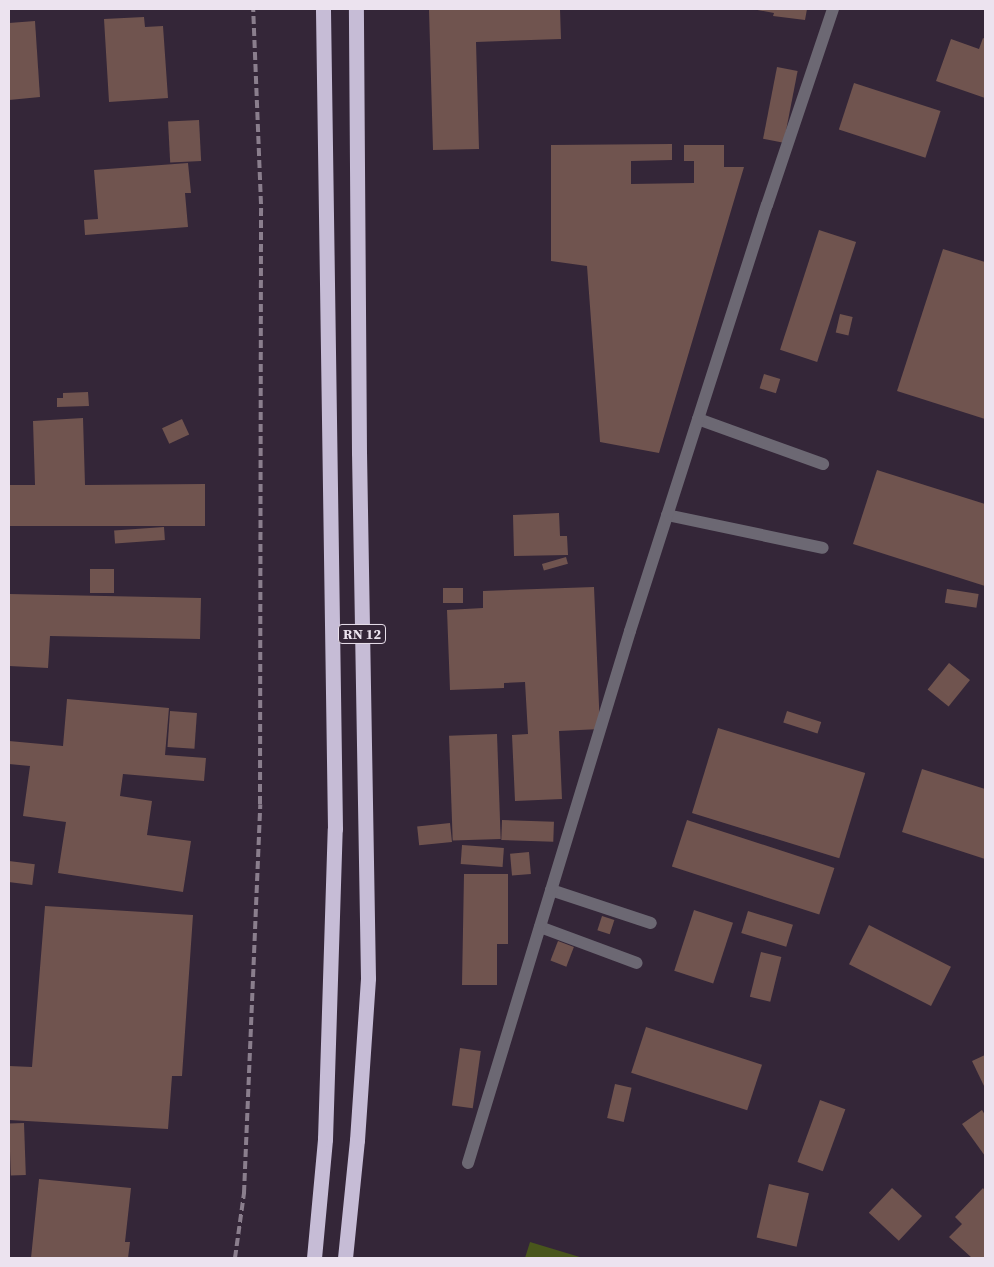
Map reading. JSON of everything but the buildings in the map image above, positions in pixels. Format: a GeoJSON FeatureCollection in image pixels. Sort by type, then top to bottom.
{"type":"FeatureCollection","features":[{"type":"Feature","properties":{"kind":"highway","name":"RN 12"},"geometry":{"type":"LineString","coordinates":[[314,1258],[325,1139],[335,829],[324,9]]}},
{"type":"Feature","properties":{"kind":"highway","name":"RN 12"},"geometry":{"type":"LineString","coordinates":[[345,1258],[357,1140],[368,978],[359,424],[356,9]]}},
{"type":"Feature","properties":{"kind":"lane"},"geometry":{"type":"LineString","coordinates":[[468,1163],[667,515],[833,9]]}},
{"type":"Feature","properties":{"kind":"lane"},"geometry":{"type":"LineString","coordinates":[[698,419],[823,464]]}},
{"type":"Feature","properties":{"kind":"lane"},"geometry":{"type":"LineString","coordinates":[[667,515],[823,548]]}},
{"type":"Feature","properties":{"kind":"lane"},"geometry":{"type":"LineString","coordinates":[[551,890],[651,924]]}},
{"type":"Feature","properties":{"kind":"lane"},"geometry":{"type":"LineString","coordinates":[[540,927],[637,963]]}},
{"type":"Feature","properties":{"kind":"green space"},"geometry":{"type":"Polygon","coordinates":[[[530,1242],[583,1258],[525,1258],[530,1242]]]}},
{"type":"Feature","properties":{"kind":"railway"},"geometry":{"type":"LineString","coordinates":[[235,1258],[244,1193],[260,804],[261,204],[253,9]]}}]}
